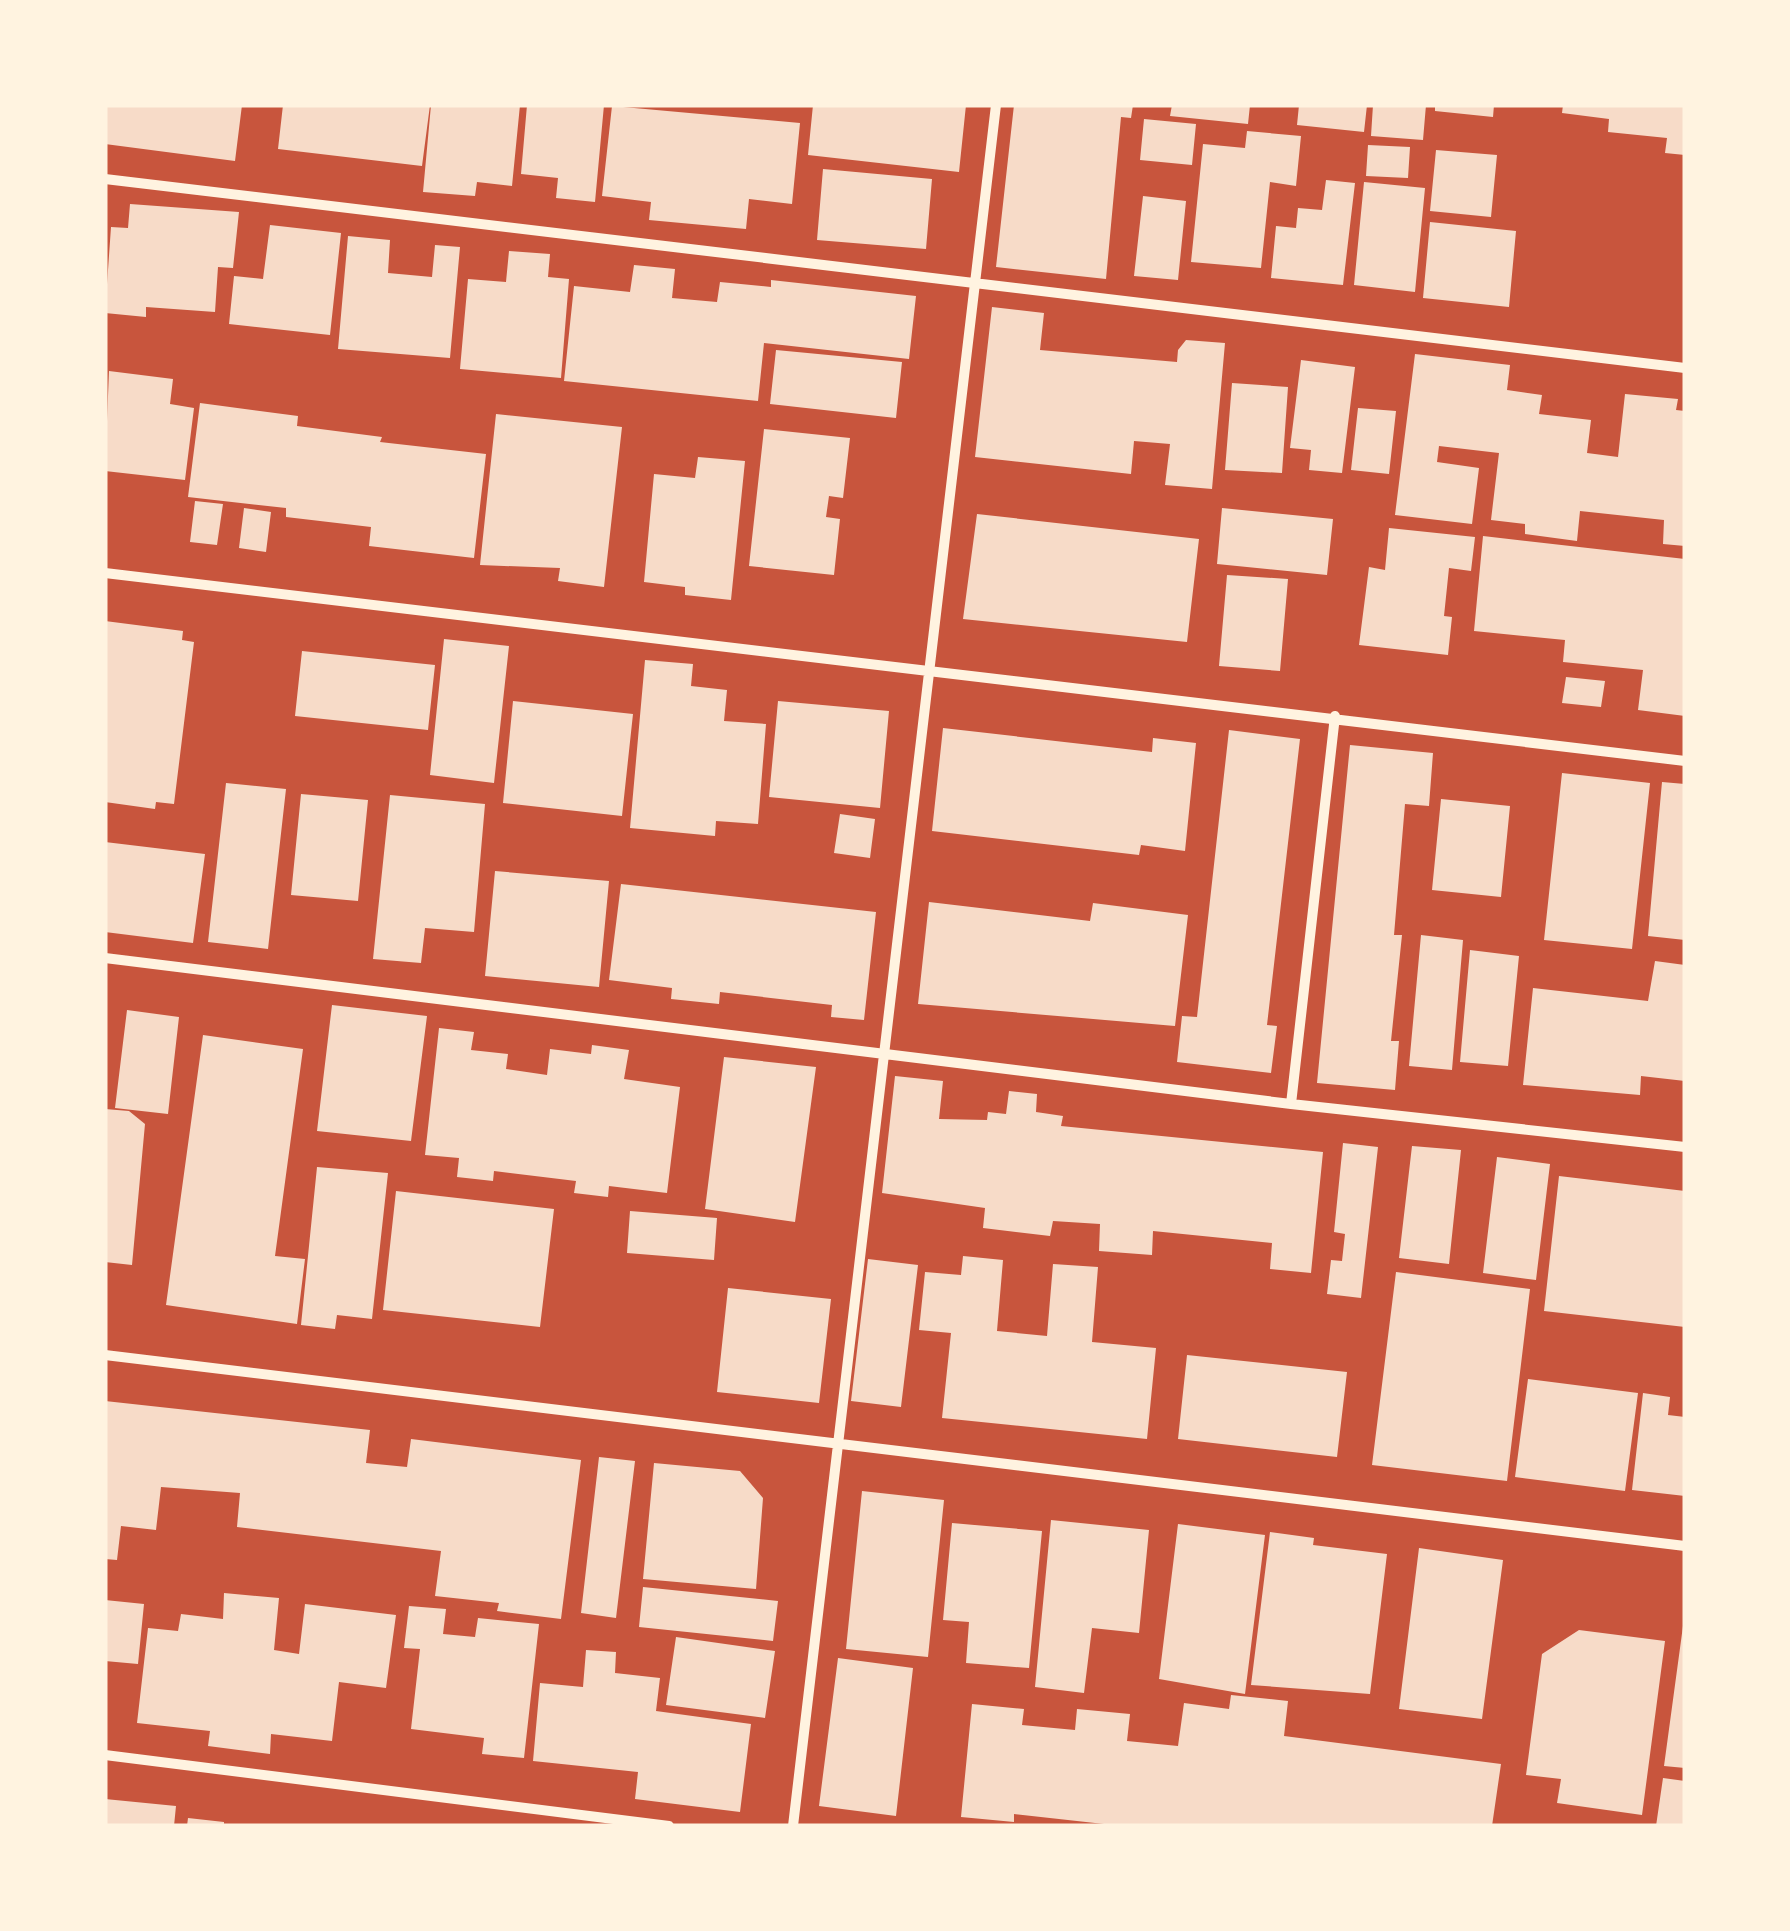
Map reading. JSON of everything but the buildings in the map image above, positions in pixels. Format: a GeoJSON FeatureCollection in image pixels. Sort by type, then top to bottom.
{"type":"FeatureCollection","features":[{"type":"Feature","properties":{"kind":"street"},"geometry":{"type":"LineString","coordinates":[[793,1826],[932,675],[996,105]]}},
{"type":"Feature","properties":{"kind":"street"},"geometry":{"type":"LineString","coordinates":[[105,179],[1685,368]]}},
{"type":"Feature","properties":{"kind":"street"},"geometry":{"type":"LineString","coordinates":[[105,574],[932,675],[1334,716],[1685,761]]}},
{"type":"Feature","properties":{"kind":"street"},"geometry":{"type":"LineString","coordinates":[[1291,1104],[1334,716]]}},
{"type":"Feature","properties":{"kind":"street"},"geometry":{"type":"LineString","coordinates":[[105,958],[1291,1104],[1685,1147]]}},
{"type":"Feature","properties":{"kind":"street"},"geometry":{"type":"LineString","coordinates":[[105,1355],[1685,1546]]}},
{"type":"Feature","properties":{"kind":"street"},"geometry":{"type":"LineString","coordinates":[[105,1755],[669,1826]]}}]}
